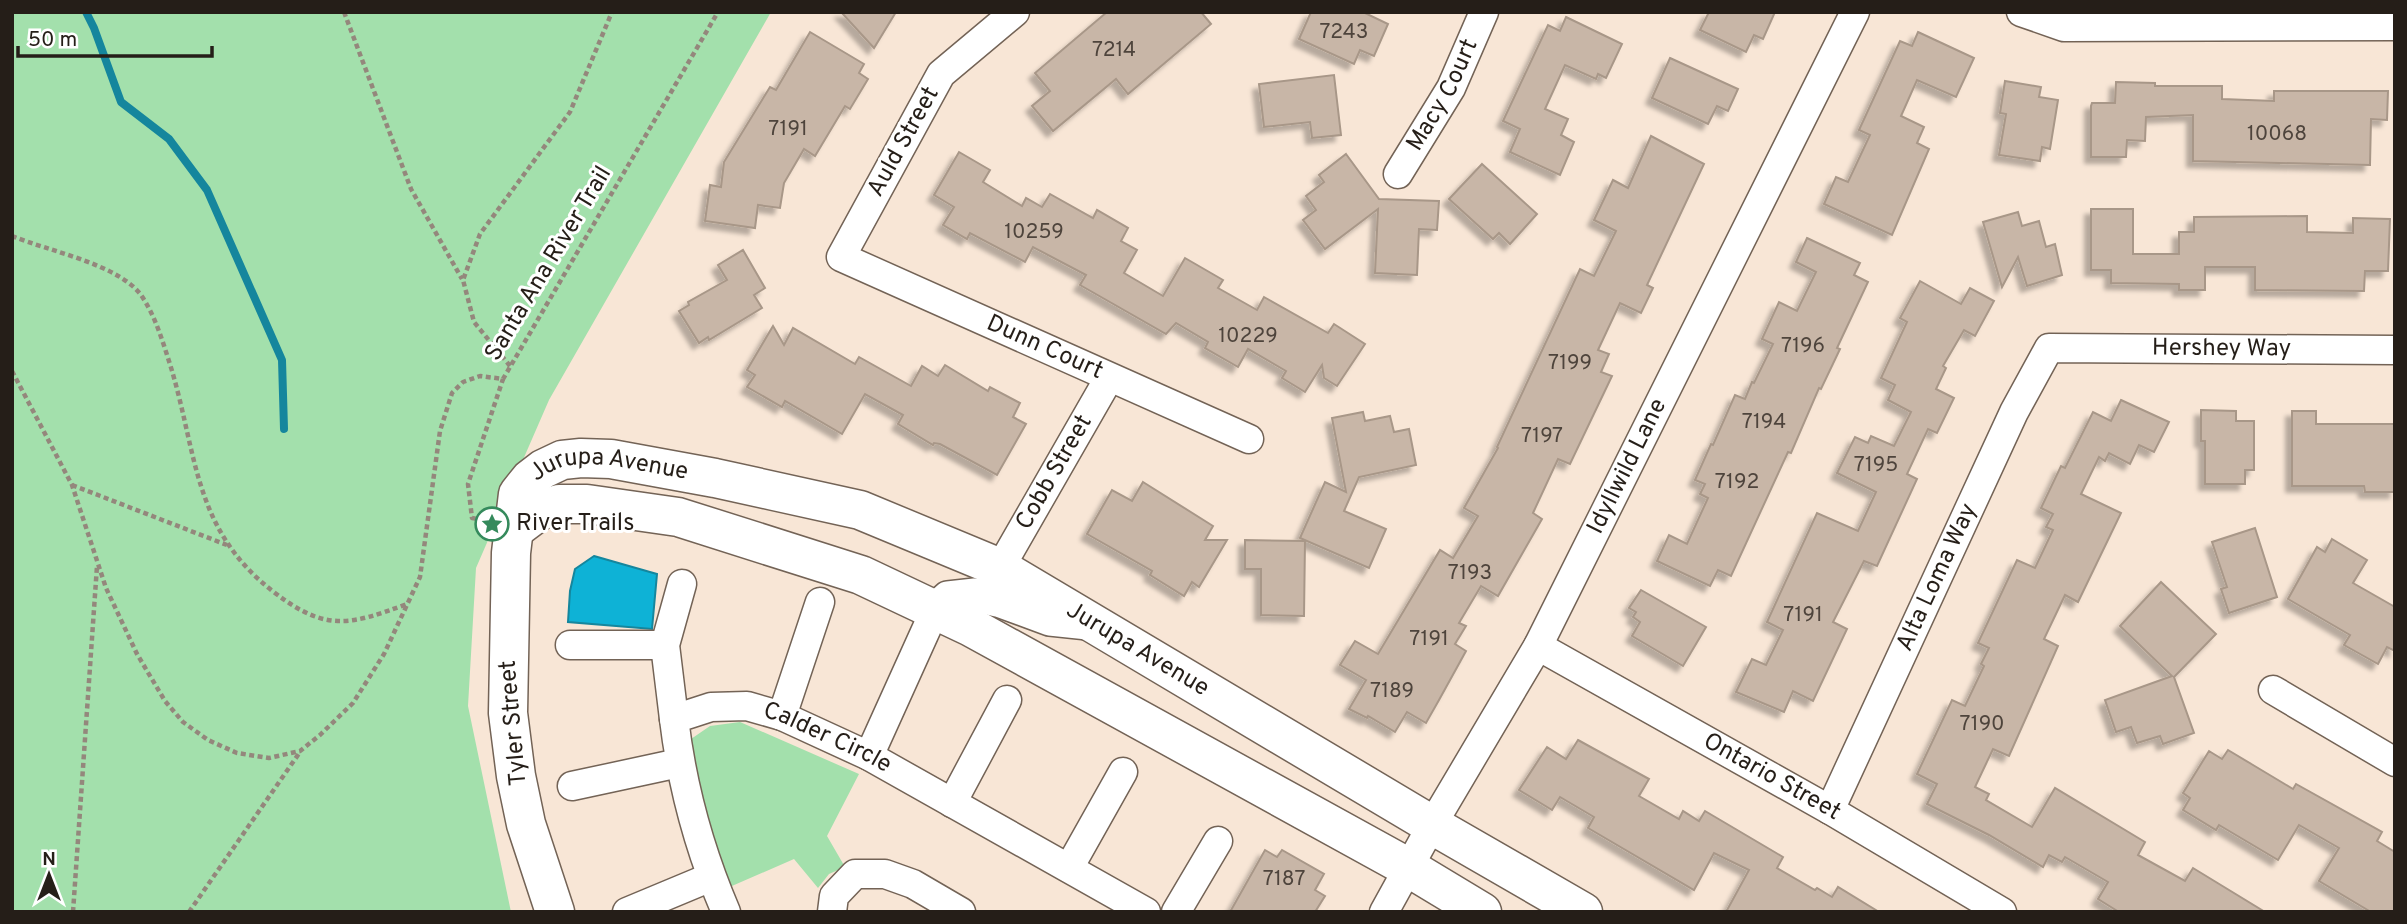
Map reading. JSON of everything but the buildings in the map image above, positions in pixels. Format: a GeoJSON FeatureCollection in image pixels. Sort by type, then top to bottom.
{"type":"FeatureCollection","features":[{"type":"Feature","properties":{"kind":"main road","name":"Jurupa Avenue"},"geometry":{"type":"LineString","coordinates":[[515,529],[514,513],[518,494],[530,479],[562,460],[581,458],[611,459],[715,478],[860,510],[1000,568],[1583,912]]}},
{"type":"Feature","properties":{"kind":"main road","name":"Jurupa Avenue"},"geometry":{"type":"LineString","coordinates":[[515,529],[539,511],[559,503],[587,503],[678,517],[861,575],[971,627],[1409,868],[1482,912]]}},
{"type":"Feature","properties":{"kind":"main road","name":"Tyler Street"},"geometry":{"type":"LineString","coordinates":[[515,529],[509,587],[508,713],[516,776],[526,824],[555,912]]}},
{"type":"Feature","properties":{"kind":"street","name":"Auld Street"},"geometry":{"type":"LineString","coordinates":[[841,257],[941,74],[1015,12]]}},
{"type":"Feature","properties":{"kind":"street","name":"Macy Court"},"geometry":{"type":"LineString","coordinates":[[1398,174],[1451,88],[1484,12]]}},
{"type":"Feature","properties":{"kind":"street","name":"Idyllwild Lane"},"geometry":{"type":"LineString","coordinates":[[1384,912],[1538,646],[1855,12]]}},
{"type":"Feature","properties":{"kind":"street"},"geometry":{"type":"LineString","coordinates":[[2021,12],[2064,27],[2395,26]]}},
{"type":"Feature","properties":{"kind":"street","name":"Dunn Court"},"geometry":{"type":"LineString","coordinates":[[841,257],[1249,439]]}},
{"type":"Feature","properties":{"kind":"street","name":"Hershey Way"},"geometry":{"type":"LineString","coordinates":[[2049,348],[2395,350]]}},
{"type":"Feature","properties":{"kind":"street","name":"Alta Loma Way"},"geometry":{"type":"LineString","coordinates":[[1830,810],[2014,412],[2049,348]]}},
{"type":"Feature","properties":{"kind":"street","name":"Cobb Street"},"geometry":{"type":"LineString","coordinates":[[1000,568],[1109,378]]}},
{"type":"Feature","properties":{"kind":"street"},"geometry":{"type":"LineString","coordinates":[[682,584],[665,645],[679,763],[693,823],[726,912]]}},
{"type":"Feature","properties":{"kind":"street"},"geometry":{"type":"LineString","coordinates":[[869,756],[935,610],[948,598],[975,595],[1001,601],[1050,619],[1094,624]]}},
{"type":"Feature","properties":{"kind":"street"},"geometry":{"type":"LineString","coordinates":[[782,716],[820,602]]}},
{"type":"Feature","properties":{"kind":"street"},"geometry":{"type":"LineString","coordinates":[[570,645],[665,645]]}},
{"type":"Feature","properties":{"kind":"street","name":"Ontario Street"},"geometry":{"type":"LineString","coordinates":[[1538,646],[1830,810],[2002,912]]}},
{"type":"Feature","properties":{"kind":"street"},"geometry":{"type":"LineString","coordinates":[[2273,690],[2395,762]]}},
{"type":"Feature","properties":{"kind":"street"},"geometry":{"type":"LineString","coordinates":[[952,803],[1007,700]]}},
{"type":"Feature","properties":{"kind":"street","name":"Calder Circle"},"geometry":{"type":"LineString","coordinates":[[674,719],[711,707],[747,706],[782,716],[869,756],[1146,912]]}},
{"type":"Feature","properties":{"kind":"street"},"geometry":{"type":"LineString","coordinates":[[572,786],[679,763]]}},
{"type":"Feature","properties":{"kind":"street"},"geometry":{"type":"LineString","coordinates":[[1069,869],[1123,772]]}},
{"type":"Feature","properties":{"kind":"street"},"geometry":{"type":"LineString","coordinates":[[1177,912],[1218,841]]}},
{"type":"Feature","properties":{"kind":"street"},"geometry":{"type":"LineString","coordinates":[[832,912],[834,895],[855,874],[885,874],[913,884],[961,912]]}},
{"type":"Feature","properties":{"kind":"street"},"geometry":{"type":"LineString","coordinates":[[628,912],[711,877]]}},
{"type":"Feature","properties":{"kind":"path"},"geometry":{"type":"LineString","coordinates":[[344,12],[411,189],[463,280],[474,322],[510,366]]}},
{"type":"Feature","properties":{"kind":"path"},"geometry":{"type":"LineString","coordinates":[[463,280],[480,234],[570,112],[612,12]]}},
{"type":"Feature","properties":{"kind":"path","name":"Santa Ana River Trail"},"geometry":{"type":"LineString","coordinates":[[189,912],[300,751],[353,703],[384,654],[420,577],[440,431],[452,393],[463,382],[480,376],[503,379],[718,12]]}},
{"type":"Feature","properties":{"kind":"path"},"geometry":{"type":"LineString","coordinates":[[12,236],[116,274],[140,293],[156,323],[175,379],[207,507],[222,538],[258,580],[296,609],[326,621],[354,621],[408,603]]}},
{"type":"Feature","properties":{"kind":"path"},"geometry":{"type":"LineString","coordinates":[[12,371],[72,485],[106,588],[137,654],[165,701],[183,722],[208,740],[237,753],[269,758],[300,751]]}},
{"type":"Feature","properties":{"kind":"path"},"geometry":{"type":"LineString","coordinates":[[503,379],[468,484],[472,518],[515,529]]}},
{"type":"Feature","properties":{"kind":"path"},"geometry":{"type":"LineString","coordinates":[[72,485],[228,545]]}},
{"type":"Feature","properties":{"kind":"path"},"geometry":{"type":"LineString","coordinates":[[73,912],[97,562]]}},
{"type":"Feature","properties":{"kind":"green space"},"geometry":{"type":"Polygon","coordinates":[[[12,12],[771,12],[549,400],[476,568],[468,706],[511,912],[12,912],[12,12]]]}},
{"type":"Feature","properties":{"kind":"green space"},"geometry":{"type":"Polygon","coordinates":[[[740,722],[859,774],[827,836],[845,867],[829,874],[818,888],[794,859],[725,889],[712,844],[691,739],[710,726],[740,722]]]}},
{"type":"Feature","properties":{"kind":"water"},"geometry":{"type":"Polygon","coordinates":[[[594,556],[657,574],[652,629],[568,622],[575,569],[594,556]]]}},
{"type":"Feature","properties":{"kind":"waterway"},"geometry":{"type":"LineString","coordinates":[[86,12],[121,102],[169,139],[207,190],[282,360],[284,429]]}},
{"type":"Feature","properties":{"kind":"place","name":"River Trails"},"geometry":{"type":"Point","coordinates":[492,524]}}]}
